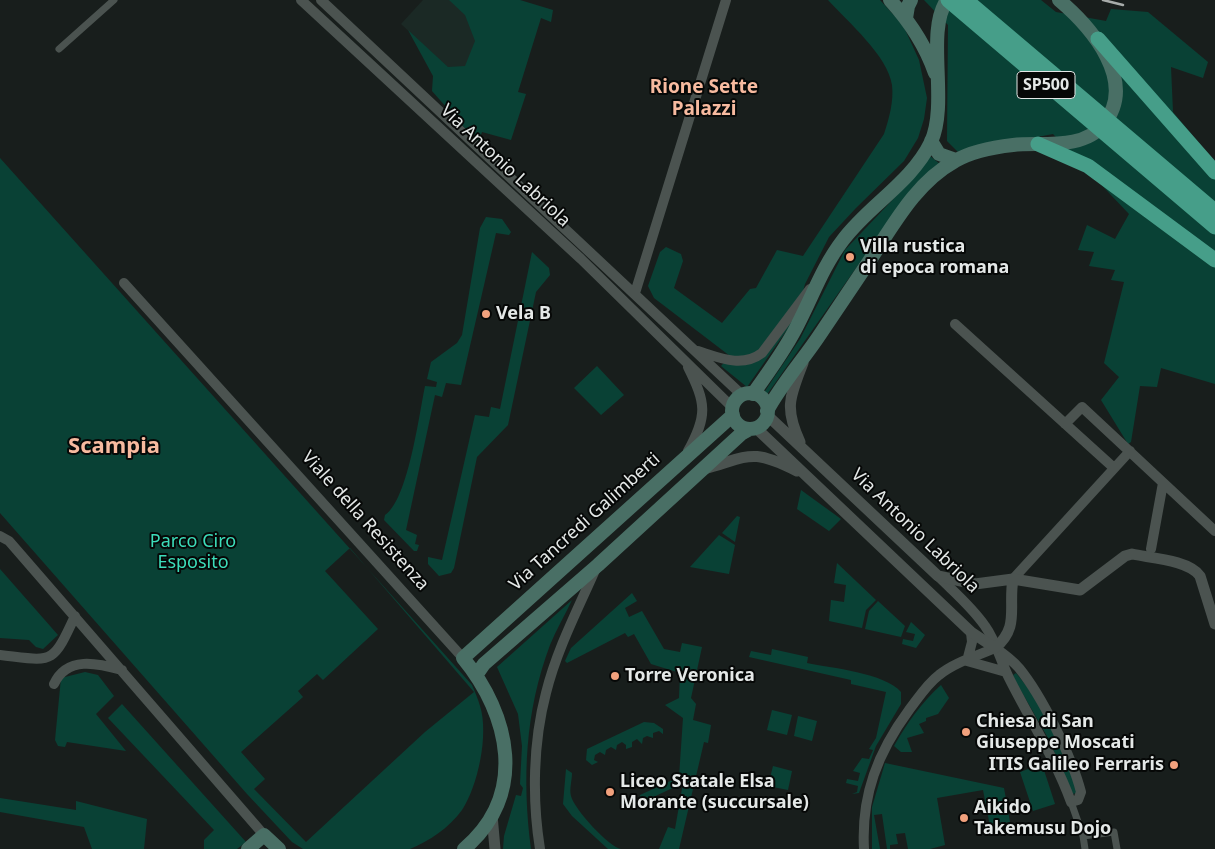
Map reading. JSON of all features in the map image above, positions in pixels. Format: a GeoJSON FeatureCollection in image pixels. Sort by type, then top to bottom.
{"type":"FeatureCollection","features":[{"type":"Feature","properties":{"kind":"highway","name":"SP500"},"geometry":{"type":"LineString","coordinates":[[947,0],[1149,163],[1215,211]]}},
{"type":"Feature","properties":{"kind":"highway","name":"SP500"},"geometry":{"type":"LineString","coordinates":[[966,0],[1149,163],[1215,227]]}},
{"type":"Feature","properties":{"kind":"highway"},"geometry":{"type":"LineString","coordinates":[[1098,39],[1215,172]]}},
{"type":"Feature","properties":{"kind":"highway"},"geometry":{"type":"LineString","coordinates":[[1038,144],[1088,166],[1215,260]]}},
{"type":"Feature","properties":{"kind":"main road"},"geometry":{"type":"LineString","coordinates":[[890,0],[906,18],[923,43],[938,81]]}},
{"type":"Feature","properties":{"kind":"main road"},"geometry":{"type":"LineString","coordinates":[[906,18],[911,0]]}},
{"type":"Feature","properties":{"kind":"main road"},"geometry":{"type":"LineString","coordinates":[[753,428],[739,425],[733,411],[735,401],[748,395],[791,336],[820,275],[845,237],[918,164],[931,141],[937,120],[940,14],[947,0]]}},
{"type":"Feature","properties":{"kind":"main road"},"geometry":{"type":"LineString","coordinates":[[476,674],[484,664],[598,565],[740,434],[765,420],[767,413],[914,196],[930,179],[956,160],[995,148],[1078,140],[1103,127],[1111,114],[1115,99],[1114,80],[1108,60],[1098,39],[1081,19],[1059,0]]}},
{"type":"Feature","properties":{"kind":"main road"},"geometry":{"type":"LineString","coordinates":[[931,141],[938,154],[956,160]]}},
{"type":"Feature","properties":{"kind":"main road"},"geometry":{"type":"LineString","coordinates":[[748,395],[762,399],[767,413]]}},
{"type":"Feature","properties":{"kind":"main road","name":"Via Tancredi Galimberti"},"geometry":{"type":"LineString","coordinates":[[462,658],[684,460],[733,411]]}},
{"type":"Feature","properties":{"kind":"main road","name":"Viale della Resistenza"},"geometry":{"type":"LineString","coordinates":[[462,658],[476,674],[490,697],[499,719],[506,751],[505,776],[492,815],[476,839],[464,849]]}},
{"type":"Feature","properties":{"kind":"main road"},"geometry":{"type":"LineString","coordinates":[[248,849],[264,835],[277,849]]}},
{"type":"Feature","properties":{"kind":"street"},"geometry":{"type":"LineString","coordinates":[[59,49],[114,0]]}},
{"type":"Feature","properties":{"kind":"street","name":"Via Antonio Labriola"},"geometry":{"type":"LineString","coordinates":[[302,0],[581,259],[684,359],[733,411]]}},
{"type":"Feature","properties":{"kind":"street","name":"Via Antonio Labriola"},"geometry":{"type":"LineString","coordinates":[[321,0],[695,350],[748,395]]}},
{"type":"Feature","properties":{"kind":"street"},"geometry":{"type":"LineString","coordinates":[[635,293],[726,0]]}},
{"type":"Feature","properties":{"kind":"street","name":"Via Antonio Labriola"},"geometry":{"type":"LineString","coordinates":[[695,350],[728,360],[744,362],[762,353],[820,275]]}},
{"type":"Feature","properties":{"kind":"street","name":"Viale della Resistenza"},"geometry":{"type":"LineString","coordinates":[[124,283],[462,658]]}},
{"type":"Feature","properties":{"kind":"street"},"geometry":{"type":"LineString","coordinates":[[955,324],[1114,468]]}},
{"type":"Feature","properties":{"kind":"street","name":"Via Antonio Labriola"},"geometry":{"type":"LineString","coordinates":[[802,446],[790,420],[789,408],[806,355]]}},
{"type":"Feature","properties":{"kind":"street","name":"Via Antonio Labriola"},"geometry":{"type":"LineString","coordinates":[[684,359],[696,384],[703,415],[701,429],[684,460]]}},
{"type":"Feature","properties":{"kind":"street"},"geometry":{"type":"LineString","coordinates":[[1065,424],[1082,407],[1215,531]]}},
{"type":"Feature","properties":{"kind":"street","name":"Via Antonio Labriola"},"geometry":{"type":"LineString","coordinates":[[767,413],[938,576],[985,626],[1006,672],[1060,774],[1083,836],[1085,849]]}},
{"type":"Feature","properties":{"kind":"street","name":"Via Antonio Labriola"},"geometry":{"type":"LineString","coordinates":[[753,428],[810,477],[972,632],[1020,669],[1042,703],[1074,768],[1081,790],[1079,799],[1071,802]]}},
{"type":"Feature","properties":{"kind":"street"},"geometry":{"type":"LineString","coordinates":[[864,849],[866,797],[883,750],[898,726],[932,681],[952,666],[995,648],[1004,640],[1012,626],[1013,579],[1130,451]]}},
{"type":"Feature","properties":{"kind":"street","name":"Via Antonio Labriola"},"geometry":{"type":"LineString","coordinates":[[704,469],[740,457],[760,455],[774,459],[810,477]]}},
{"type":"Feature","properties":{"kind":"street"},"geometry":{"type":"LineString","coordinates":[[1151,549],[1163,483]]}},
{"type":"Feature","properties":{"kind":"street"},"geometry":{"type":"LineString","coordinates":[[0,536],[9,541],[264,835]]}},
{"type":"Feature","properties":{"kind":"street"},"geometry":{"type":"LineString","coordinates":[[938,576],[975,584],[1013,579],[1080,590],[1129,554],[1187,565],[1195,569],[1200,576],[1215,624]]}},
{"type":"Feature","properties":{"kind":"street"},"geometry":{"type":"LineString","coordinates":[[540,849],[536,792],[542,709],[568,630],[598,565]]}},
{"type":"Feature","properties":{"kind":"street"},"geometry":{"type":"LineString","coordinates":[[0,655],[37,659],[47,658],[60,649],[75,616]]}},
{"type":"Feature","properties":{"kind":"street"},"geometry":{"type":"LineString","coordinates":[[967,660],[972,642],[972,632]]}},
{"type":"Feature","properties":{"kind":"street"},"geometry":{"type":"LineString","coordinates":[[967,660],[1006,672]]}},
{"type":"Feature","properties":{"kind":"street"},"geometry":{"type":"LineString","coordinates":[[54,684],[65,668],[76,664],[98,664],[122,670]]}},
{"type":"Feature","properties":{"kind":"street","name":"Viale della Resistenza"},"geometry":{"type":"LineString","coordinates":[[492,815],[495,849]]}},
{"type":"Feature","properties":{"kind":"street"},"geometry":{"type":"LineString","coordinates":[[1083,836],[1114,832],[1117,849]]}},
{"type":"Feature","properties":{"kind":"shaded area"},"geometry":{"type":"Polygon","coordinates":[[[423,0],[462,0],[483,26],[470,88],[401,24],[423,0]]]}},
{"type":"Feature","properties":{"kind":"green space"},"geometry":{"type":"Polygon","coordinates":[[[449,0],[520,0],[553,10],[551,22],[541,18],[518,92],[526,94],[511,140],[482,132],[478,143],[432,91],[433,76],[408,30],[448,67],[465,66],[475,41],[465,15],[449,0]]]}},
{"type":"Feature","properties":{"kind":"green space"},"geometry":{"type":"Polygon","coordinates":[[[828,0],[880,0],[903,25],[919,60],[927,98],[924,119],[918,138],[904,161],[829,237],[805,284],[796,317],[747,387],[721,366],[730,356],[654,298],[648,286],[660,252],[666,247],[681,254],[683,261],[674,288],[722,323],[750,289],[756,288],[777,250],[803,256],[884,134],[892,104],[892,85],[889,74],[866,40],[828,0]]]}},
{"type":"Feature","properties":{"kind":"green space"},"geometry":{"type":"Polygon","coordinates":[[[924,0],[1041,0],[1056,12],[1106,21],[1111,9],[1148,12],[1208,62],[1203,78],[1171,67],[1173,112],[1215,162],[1215,384],[1161,368],[1157,387],[1140,386],[1131,442],[1128,444],[1101,400],[1119,377],[1104,363],[1124,282],[1111,280],[1115,270],[1089,266],[1094,252],[1078,250],[1087,225],[1115,239],[1129,214],[1053,134],[958,152],[947,141],[948,25],[924,0]]]}},
{"type":"Feature","properties":{"kind":"green space"},"geometry":{"type":"Polygon","coordinates":[[[930,156],[940,164],[906,197],[766,396],[765,391],[800,339],[845,250],[917,174],[930,156]]]}},
{"type":"Feature","properties":{"kind":"green space","name":"Parco Ciro Esposito"},"geometry":{"type":"Polygon","coordinates":[[[0,158],[350,548],[325,571],[378,629],[323,680],[317,674],[298,691],[303,697],[241,752],[265,779],[254,789],[306,842],[425,732],[474,692],[368,568],[472,685],[480,706],[482,718],[482,745],[473,788],[462,810],[451,823],[438,833],[410,849],[303,849],[292,842],[247,794],[0,513],[0,158]]]}},
{"type":"Feature","properties":{"kind":"green space"},"geometry":{"type":"Polygon","coordinates":[[[486,217],[502,219],[511,232],[509,235],[496,233],[461,385],[446,383],[442,397],[435,395],[406,530],[417,535],[415,544],[419,545],[417,551],[414,551],[384,520],[385,515],[393,506],[400,493],[406,475],[416,436],[425,386],[436,387],[437,382],[427,379],[431,362],[457,343],[462,335],[480,228],[486,217]]]}},
{"type":"Feature","properties":{"kind":"green space"},"geometry":{"type":"Polygon","coordinates":[[[532,252],[549,268],[550,275],[536,292],[508,425],[477,457],[454,568],[451,573],[439,576],[428,564],[428,557],[442,560],[475,415],[489,417],[491,407],[500,409],[532,252]]]}},
{"type":"Feature","properties":{"kind":"green space"},"geometry":{"type":"Polygon","coordinates":[[[597,366],[624,395],[601,415],[574,388],[597,366]]]}},
{"type":"Feature","properties":{"kind":"green space"},"geometry":{"type":"Polygon","coordinates":[[[801,490],[841,519],[829,531],[797,509],[801,490]]]}},
{"type":"Feature","properties":{"kind":"green space"},"geometry":{"type":"Polygon","coordinates":[[[737,516],[740,517],[735,542],[722,533],[737,516]]]}},
{"type":"Feature","properties":{"kind":"green space"},"geometry":{"type":"Polygon","coordinates":[[[719,535],[735,545],[729,574],[690,567],[719,535]]]}},
{"type":"Feature","properties":{"kind":"green space"},"geometry":{"type":"Polygon","coordinates":[[[837,563],[876,600],[866,610],[862,628],[829,621],[831,600],[844,602],[846,585],[834,583],[837,563]]]}},
{"type":"Feature","properties":{"kind":"green space"},"geometry":{"type":"Polygon","coordinates":[[[0,569],[58,635],[43,649],[36,647],[29,640],[0,638],[0,569]]]}},
{"type":"Feature","properties":{"kind":"green space"},"geometry":{"type":"Polygon","coordinates":[[[632,593],[637,601],[625,608],[629,617],[642,611],[664,649],[680,652],[682,643],[702,647],[691,698],[696,704],[693,720],[711,725],[708,743],[704,742],[679,849],[659,849],[668,827],[675,829],[683,783],[643,802],[639,802],[640,795],[679,777],[683,718],[665,705],[679,698],[680,673],[651,664],[634,634],[628,637],[625,633],[567,663],[565,661],[571,648],[632,593]]]}},
{"type":"Feature","properties":{"kind":"green space"},"geometry":{"type":"Polygon","coordinates":[[[572,600],[550,645],[535,695],[526,772],[531,849],[503,849],[504,836],[516,795],[521,796],[523,788],[520,784],[522,746],[518,714],[497,667],[572,600]]]}},
{"type":"Feature","properties":{"kind":"green space"},"geometry":{"type":"Polygon","coordinates":[[[878,601],[905,626],[901,637],[865,629],[869,611],[878,601]]]}},
{"type":"Feature","properties":{"kind":"green space"},"geometry":{"type":"Polygon","coordinates":[[[911,622],[925,635],[916,648],[902,644],[903,639],[913,641],[915,634],[906,632],[911,622]]]}},
{"type":"Feature","properties":{"kind":"green space"},"geometry":{"type":"Polygon","coordinates":[[[772,649],[808,657],[807,663],[843,669],[883,680],[901,692],[901,704],[876,746],[859,793],[852,794],[857,792],[858,786],[846,783],[847,779],[858,781],[860,773],[853,771],[862,758],[869,759],[873,750],[869,749],[876,738],[886,692],[851,684],[851,680],[749,657],[751,651],[771,655],[772,649]]]}},
{"type":"Feature","properties":{"kind":"green space"},"geometry":{"type":"Polygon","coordinates":[[[85,672],[98,675],[114,696],[96,714],[126,751],[67,742],[65,747],[58,746],[55,740],[61,678],[85,672]]]}},
{"type":"Feature","properties":{"kind":"green space"},"geometry":{"type":"Polygon","coordinates":[[[1016,673],[1044,714],[1065,760],[1077,790],[1076,793],[1073,794],[1048,738],[1016,682],[1013,675],[1016,673]]]}},
{"type":"Feature","properties":{"kind":"green space"},"geometry":{"type":"Polygon","coordinates":[[[941,685],[949,698],[938,714],[926,718],[926,721],[919,724],[924,733],[907,738],[912,752],[901,752],[894,746],[899,737],[921,706],[941,685]]]}},
{"type":"Feature","properties":{"kind":"green space"},"geometry":{"type":"Polygon","coordinates":[[[122,704],[246,842],[237,849],[204,849],[204,840],[214,830],[108,718],[122,704]]]}},
{"type":"Feature","properties":{"kind":"green space"},"geometry":{"type":"Polygon","coordinates":[[[772,710],[792,715],[787,735],[767,730],[772,710]]]}},
{"type":"Feature","properties":{"kind":"green space"},"geometry":{"type":"Polygon","coordinates":[[[798,716],[817,721],[812,741],[794,736],[798,716]]]}},
{"type":"Feature","properties":{"kind":"green space"},"geometry":{"type":"Polygon","coordinates":[[[644,722],[654,723],[663,729],[663,734],[659,731],[653,733],[653,738],[647,736],[643,738],[642,744],[637,739],[632,742],[632,747],[626,749],[626,745],[622,742],[617,745],[616,750],[611,747],[606,750],[605,755],[600,752],[595,755],[594,760],[598,762],[592,765],[586,760],[587,749],[644,722]]]}},
{"type":"Feature","properties":{"kind":"green space"},"geometry":{"type":"Polygon","coordinates":[[[885,763],[1004,788],[1010,822],[990,826],[983,790],[937,798],[945,845],[930,849],[908,849],[905,833],[896,834],[898,844],[890,845],[890,849],[887,849],[882,814],[874,815],[880,849],[872,849],[872,807],[885,763]]]}},
{"type":"Feature","properties":{"kind":"green space"},"geometry":{"type":"Polygon","coordinates":[[[1042,764],[1055,804],[1033,811],[1020,772],[1042,764]]]}},
{"type":"Feature","properties":{"kind":"green space"},"geometry":{"type":"Polygon","coordinates":[[[773,766],[792,771],[788,790],[768,786],[773,766]]]}},
{"type":"Feature","properties":{"kind":"green space"},"geometry":{"type":"Polygon","coordinates":[[[566,769],[572,773],[570,794],[578,809],[601,835],[621,849],[608,849],[572,816],[563,804],[566,769]]]}},
{"type":"Feature","properties":{"kind":"green space"},"geometry":{"type":"Polygon","coordinates":[[[0,798],[76,810],[76,801],[147,819],[144,849],[92,849],[84,827],[0,812],[0,798]]]}},
{"type":"Feature","properties":{"kind":"railway"},"geometry":{"type":"LineString","coordinates":[[1103,0],[1123,5]]}},
{"type":"Feature","properties":{"kind":"place","name":"Villa rustica di epoca romana"},"geometry":{"type":"Point","coordinates":[850,257]}},
{"type":"Feature","properties":{"kind":"place","name":"Vela B"},"geometry":{"type":"Point","coordinates":[486,314]}},
{"type":"Feature","properties":{"kind":"place","name":"Torre Veronica"},"geometry":{"type":"Point","coordinates":[615,676]}},
{"type":"Feature","properties":{"kind":"place","name":"Chiesa di San Giuseppe Moscati"},"geometry":{"type":"Point","coordinates":[966,732]}},
{"type":"Feature","properties":{"kind":"place","name":"ITIS Galileo Ferraris"},"geometry":{"type":"Point","coordinates":[1174,765]}},
{"type":"Feature","properties":{"kind":"place","name":"Liceo Statale Elsa Morante (succursale)"},"geometry":{"type":"Point","coordinates":[610,792]}},
{"type":"Feature","properties":{"kind":"place","name":"Aikido Takemusu Dojo"},"geometry":{"type":"Point","coordinates":[964,818]}},
{"type":"Feature","properties":{"kind":"district","name":"Rione Sette Palazzi"},"geometry":{"type":"Point","coordinates":[704,99]}},
{"type":"Feature","properties":{"kind":"district","name":"Scampia"},"geometry":{"type":"Point","coordinates":[114,447]}}]}
